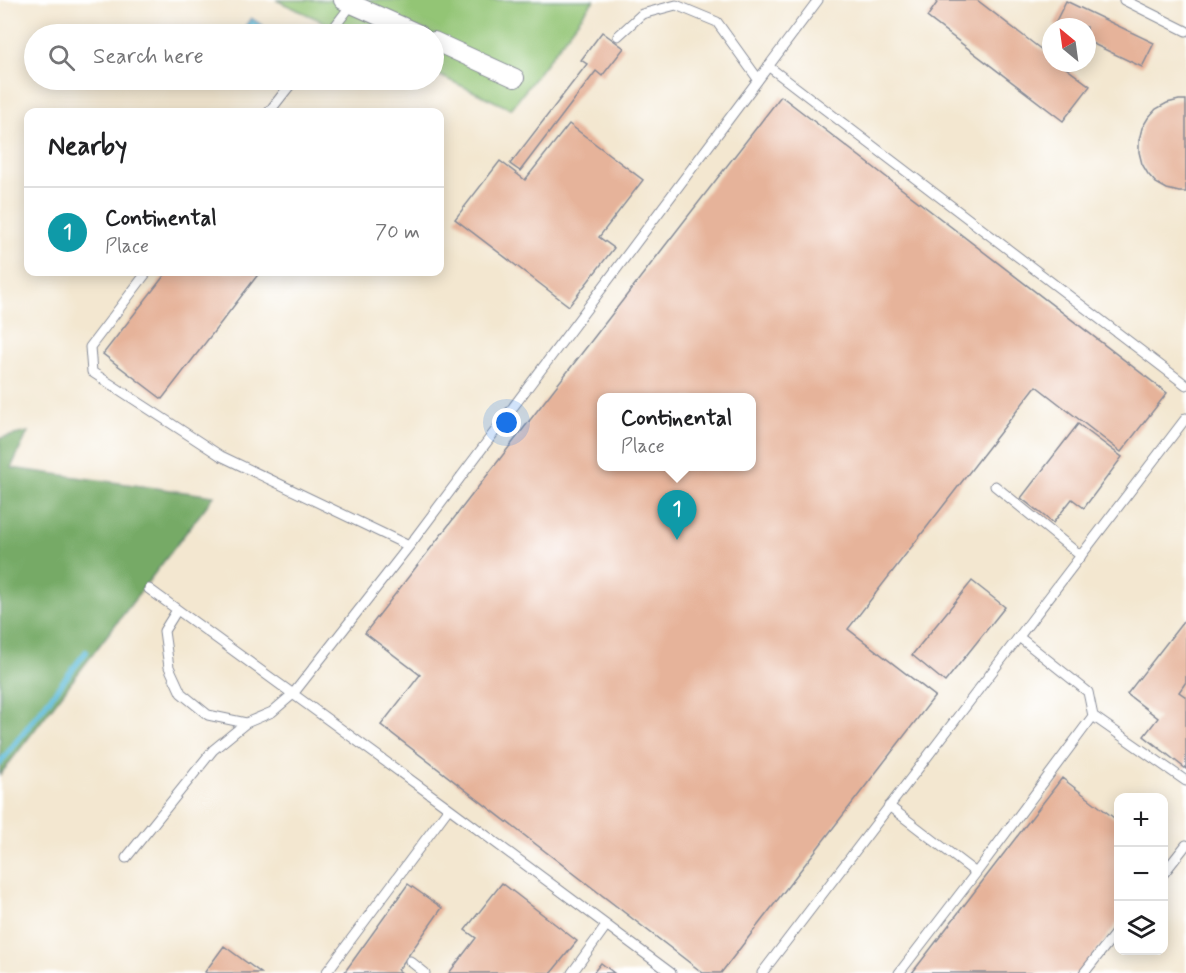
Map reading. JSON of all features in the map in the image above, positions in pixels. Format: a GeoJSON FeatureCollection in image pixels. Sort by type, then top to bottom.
{"type":"FeatureCollection","features":[{"type":"Feature","properties":{"kind":"street"},"geometry":{"type":"LineString","coordinates":[[347,2],[396,24]]}},
{"type":"Feature","properties":{"kind":"street"},"geometry":{"type":"LineString","coordinates":[[444,46],[514,78]]}},
{"type":"Feature","properties":{"kind":"lane"},"geometry":{"type":"LineString","coordinates":[[126,858],[213,750],[246,723],[272,712],[293,694],[409,546],[818,0]]}},
{"type":"Feature","properties":{"kind":"lane"},"geometry":{"type":"LineString","coordinates":[[1124,0],[1186,31]]}},
{"type":"Feature","properties":{"kind":"lane"},"geometry":{"type":"LineString","coordinates":[[335,24],[347,2]]}},
{"type":"Feature","properties":{"kind":"lane"},"geometry":{"type":"LineString","coordinates":[[618,36],[642,14],[676,5],[717,22],[758,80]]}},
{"type":"Feature","properties":{"kind":"lane"},"geometry":{"type":"LineString","coordinates":[[768,66],[1186,385]]}},
{"type":"Feature","properties":{"kind":"lane"},"geometry":{"type":"LineString","coordinates":[[272,108],[286,90]]}},
{"type":"Feature","properties":{"kind":"lane"},"geometry":{"type":"LineString","coordinates":[[144,276],[90,347],[92,372],[221,456],[409,546]]}},
{"type":"Feature","properties":{"kind":"lane"},"geometry":{"type":"LineString","coordinates":[[762,973],[1186,418]]}},
{"type":"Feature","properties":{"kind":"lane"},"geometry":{"type":"LineString","coordinates":[[1177,430],[1186,437]]}},
{"type":"Feature","properties":{"kind":"lane"},"geometry":{"type":"LineString","coordinates":[[995,486],[1080,556]]}},
{"type":"Feature","properties":{"kind":"lane"},"geometry":{"type":"LineString","coordinates":[[149,589],[671,973]]}},
{"type":"Feature","properties":{"kind":"lane"},"geometry":{"type":"LineString","coordinates":[[177,610],[164,630],[169,667],[181,693],[208,715],[246,723]]}},
{"type":"Feature","properties":{"kind":"lane"},"geometry":{"type":"LineString","coordinates":[[1019,637],[1088,692],[1093,716],[1186,781]]}},
{"type":"Feature","properties":{"kind":"lane"},"geometry":{"type":"LineString","coordinates":[[899,973],[1093,716]]}},
{"type":"Feature","properties":{"kind":"lane"},"geometry":{"type":"LineString","coordinates":[[889,806],[975,873]]}},
{"type":"Feature","properties":{"kind":"lane"},"geometry":{"type":"LineString","coordinates":[[326,973],[449,808]]}},
{"type":"Feature","properties":{"kind":"lane"},"geometry":{"type":"LineString","coordinates":[[1168,868],[1186,845]]}},
{"type":"Feature","properties":{"kind":"lane"},"geometry":{"type":"LineString","coordinates":[[573,973],[606,926]]}},
{"type":"Feature","properties":{"kind":"lane"},"geometry":{"type":"LineString","coordinates":[[1084,973],[1114,936]]}},
{"type":"Feature","properties":{"kind":"lane"},"geometry":{"type":"LineString","coordinates":[[410,961],[425,973]]}},
{"type":"Feature","properties":{"kind":"green space"},"geometry":{"type":"Polygon","coordinates":[[[276,0],[594,0],[511,109],[444,78],[444,24],[328,24],[276,0]]]}},
{"type":"Feature","properties":{"kind":"green space"},"geometry":{"type":"Polygon","coordinates":[[[28,432],[11,468],[214,496],[0,775],[0,438],[28,432]]]}},
{"type":"Feature","properties":{"kind":"water"},"geometry":{"type":"Polygon","coordinates":[[[251,18],[260,24],[247,24],[251,18]]]}},
{"type":"Feature","properties":{"kind":"building"},"geometry":{"type":"Polygon","coordinates":[[[939,0],[977,0],[1042,50],[1042,72],[1071,72],[1090,86],[1063,121],[927,17],[939,0]]]}},
{"type":"Feature","properties":{"kind":"building"},"geometry":{"type":"Polygon","coordinates":[[[1066,1],[1154,43],[1142,67],[1096,45],[1096,18],[1058,18],[1066,1]]]}},
{"type":"Feature","properties":{"kind":"building"},"geometry":{"type":"Polygon","coordinates":[[[602,32],[624,48],[602,76],[596,71],[520,171],[510,164],[587,64],[581,60],[602,32]]]}},
{"type":"Feature","properties":{"kind":"building"},"geometry":{"type":"Polygon","coordinates":[[[781,96],[1167,393],[1121,452],[1036,386],[848,629],[935,696],[721,973],[703,973],[381,725],[420,675],[365,633],[781,96]]]}},
{"type":"Feature","properties":{"kind":"building"},"geometry":{"type":"Polygon","coordinates":[[[1179,100],[1186,100],[1186,192],[1167,189],[1156,183],[1142,164],[1139,152],[1142,128],[1148,118],[1156,109],[1179,100]]]}},
{"type":"Feature","properties":{"kind":"building"},"geometry":{"type":"Polygon","coordinates":[[[569,124],[643,180],[599,237],[614,248],[569,306],[455,219],[500,161],[525,180],[569,124]]]}},
{"type":"Feature","properties":{"kind":"building"},"geometry":{"type":"Polygon","coordinates":[[[164,276],[257,276],[162,399],[103,354],[164,276]]]}},
{"type":"Feature","properties":{"kind":"building"},"geometry":{"type":"Polygon","coordinates":[[[1078,424],[1122,457],[1084,508],[1072,499],[1053,523],[1021,498],[1078,424]]]}},
{"type":"Feature","properties":{"kind":"building"},"geometry":{"type":"Polygon","coordinates":[[[972,581],[1005,607],[945,682],[912,655],[972,581]]]}},
{"type":"Feature","properties":{"kind":"building"},"geometry":{"type":"Polygon","coordinates":[[[1186,618],[1186,682],[1179,692],[1186,697],[1186,769],[1144,736],[1158,718],[1127,694],[1186,618]]]}},
{"type":"Feature","properties":{"kind":"building"},"geometry":{"type":"Polygon","coordinates":[[[1062,778],[1114,818],[1114,927],[1080,973],[912,973],[1062,778]]]}},
{"type":"Feature","properties":{"kind":"building"},"geometry":{"type":"Polygon","coordinates":[[[502,883],[577,941],[551,973],[449,973],[476,938],[465,930],[502,883]]]}},
{"type":"Feature","properties":{"kind":"building"},"geometry":{"type":"Polygon","coordinates":[[[408,884],[442,908],[398,970],[402,973],[344,973],[408,884]]]}},
{"type":"Feature","properties":{"kind":"building"},"geometry":{"type":"Polygon","coordinates":[[[224,946],[261,973],[205,972],[224,946]]]}},
{"type":"Feature","properties":{"kind":"building"},"geometry":{"type":"Polygon","coordinates":[[[601,963],[614,973],[593,973],[601,963]]]}},
{"type":"Feature","properties":{"kind":"waterway"},"geometry":{"type":"LineString","coordinates":[[0,763],[86,652]]}},
{"type":"Feature","properties":{"kind":"place","name":"Continental"},"geometry":{"type":"Point","coordinates":[677,540]}}]}
